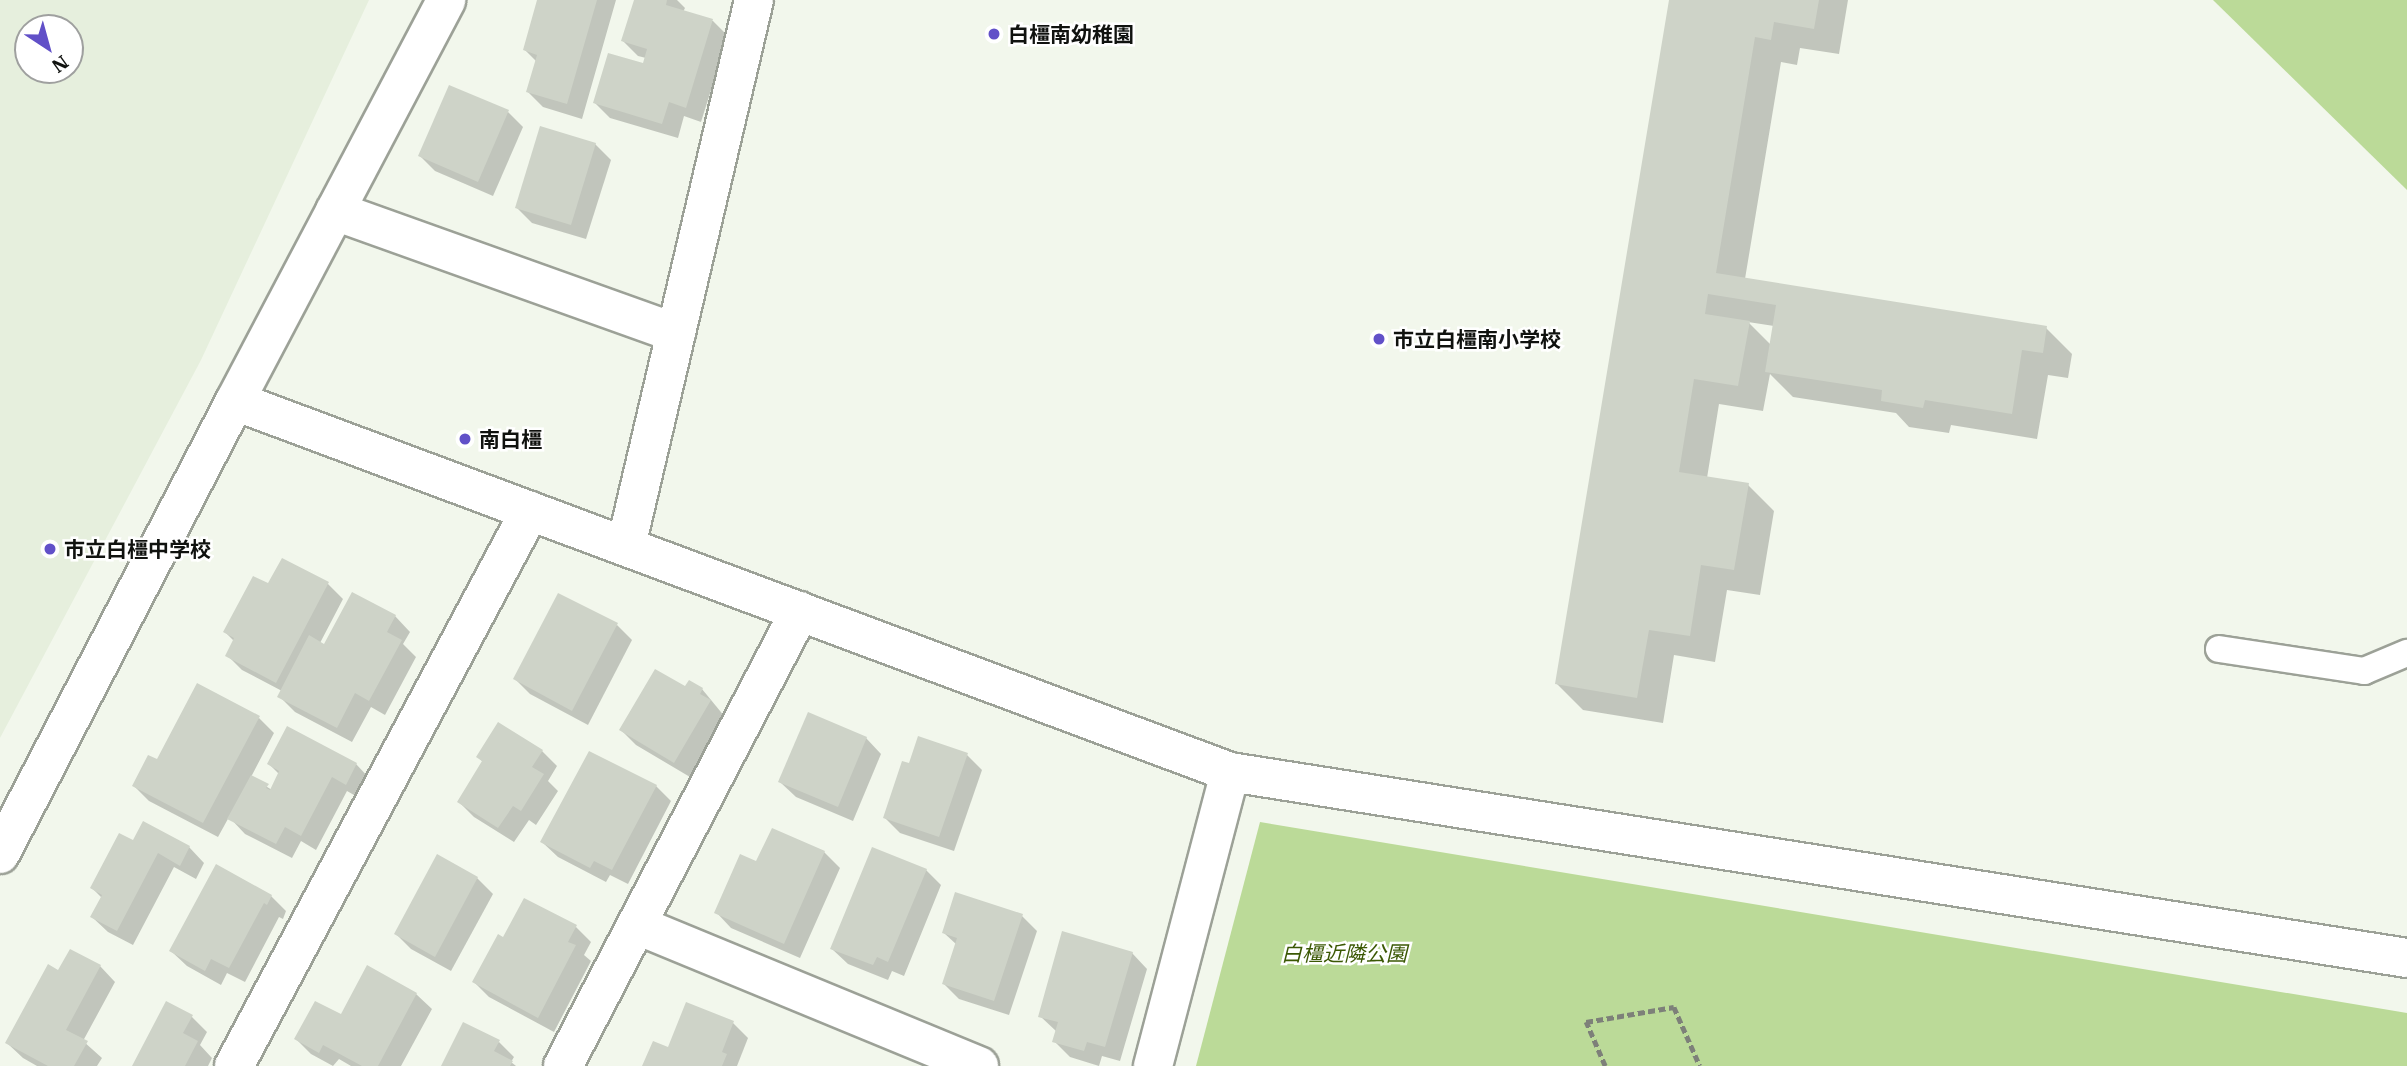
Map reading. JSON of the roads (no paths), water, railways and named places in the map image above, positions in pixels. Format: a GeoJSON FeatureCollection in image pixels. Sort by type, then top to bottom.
{"type":"FeatureCollection","features":[{"type":"Feature","properties":{"kind":"street"},"geometry":{"type":"LineString","coordinates":[[0,854],[446,0]]}},
{"type":"Feature","properties":{"kind":"street"},"geometry":{"type":"LineString","coordinates":[[626,546],[754,0]]}},
{"type":"Feature","properties":{"kind":"street"},"geometry":{"type":"LineString","coordinates":[[335,211],[676,333]]}},
{"type":"Feature","properties":{"kind":"street"},"geometry":{"type":"LineString","coordinates":[[235,401],[1230,772],[2407,958]]}},
{"type":"Feature","properties":{"kind":"street"},"geometry":{"type":"LineString","coordinates":[[234,1066],[530,511]]}},
{"type":"Feature","properties":{"kind":"street"},"geometry":{"type":"LineString","coordinates":[[563,1066],[800,611]]}},
{"type":"Feature","properties":{"kind":"street"},"geometry":{"type":"LineString","coordinates":[[1153,1066],[1230,772]]}},
{"type":"Feature","properties":{"kind":"street"},"geometry":{"type":"LineString","coordinates":[[637,925],[979,1066]]}},
{"type":"Feature","properties":{"kind":"lane"},"geometry":{"type":"LineString","coordinates":[[2219,649],[2364,671],[2407,653]]}},
{"type":"Feature","properties":{"kind":"place","name":"白橿南幼稚園"},"geometry":{"type":"Point","coordinates":[994,34]}},
{"type":"Feature","properties":{"kind":"place","name":"市立白橿南小学校"},"geometry":{"type":"Point","coordinates":[1379,339]}},
{"type":"Feature","properties":{"kind":"place","name":"南白橿"},"geometry":{"type":"Point","coordinates":[465,439]}},
{"type":"Feature","properties":{"kind":"place","name":"市立白橿中学校"},"geometry":{"type":"Point","coordinates":[50,549]}},
{"type":"Feature","properties":{"kind":"park label","name":"白橿近隣公園"},"geometry":{"type":"Point","coordinates":[1344,953]}}]}
